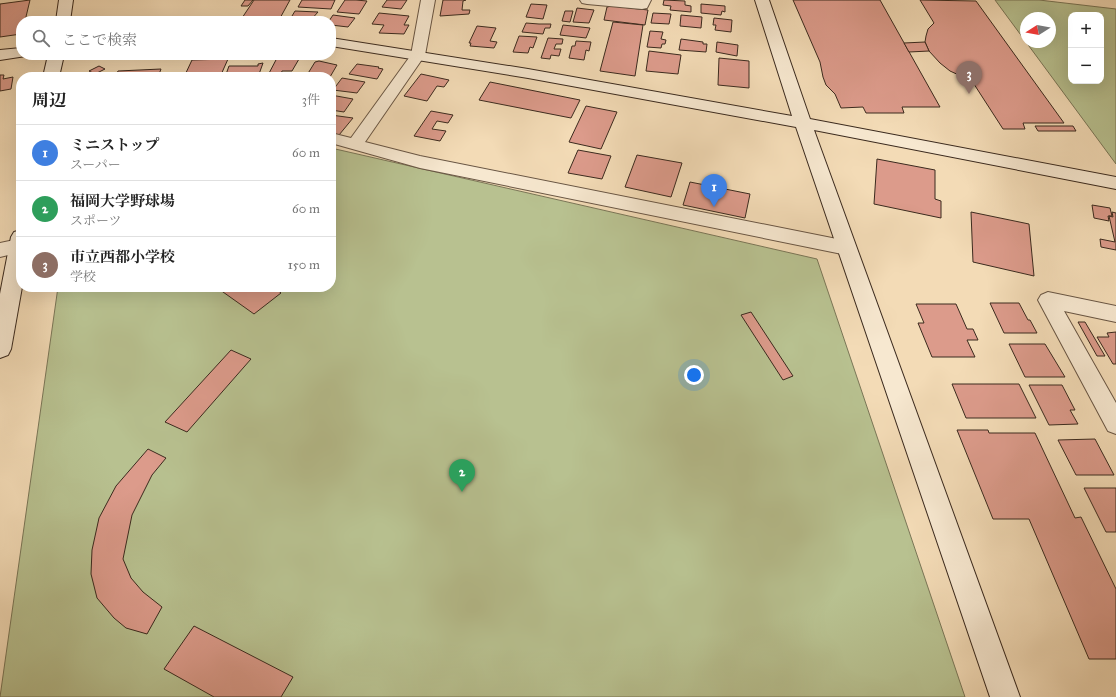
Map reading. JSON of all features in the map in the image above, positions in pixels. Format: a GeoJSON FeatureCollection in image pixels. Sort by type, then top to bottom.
{"type":"FeatureCollection","features":[{"type":"Feature","properties":{"kind":"street"},"geometry":{"type":"LineString","coordinates":[[63,16],[66,0]]}},
{"type":"Feature","properties":{"kind":"street"},"geometry":{"type":"LineString","coordinates":[[354,145],[418,55],[428,0]]}},
{"type":"Feature","properties":{"kind":"street"},"geometry":{"type":"LineString","coordinates":[[587,0],[642,5],[644,0]]}},
{"type":"Feature","properties":{"kind":"street"},"geometry":{"type":"LineString","coordinates":[[762,0],[803,123],[1005,697]]}},
{"type":"Feature","properties":{"kind":"street"},"geometry":{"type":"LineString","coordinates":[[336,43],[418,55],[803,123],[1116,183]]}},
{"type":"Feature","properties":{"kind":"street"},"geometry":{"type":"LineString","coordinates":[[0,56],[16,54]]}},
{"type":"Feature","properties":{"kind":"street"},"geometry":{"type":"LineString","coordinates":[[52,72],[55,60]]}},
{"type":"Feature","properties":{"kind":"street"},"geometry":{"type":"LineString","coordinates":[[336,140],[420,162],[847,248]]}},
{"type":"Feature","properties":{"kind":"street"},"geometry":{"type":"LineString","coordinates":[[0,349],[13,244]]}},
{"type":"Feature","properties":{"kind":"street"},"geometry":{"type":"LineString","coordinates":[[1116,314],[1048,300],[1116,424]]}},
{"type":"Feature","properties":{"kind":"green space"},"geometry":{"type":"Polygon","coordinates":[[[995,0],[1039,0],[1116,9],[1116,164],[1030,48],[1056,48],[1056,12],[1020,12],[1020,34],[995,0]]]}},
{"type":"Feature","properties":{"kind":"green space"},"geometry":{"type":"Polygon","coordinates":[[[336,149],[817,259],[965,697],[0,697],[57,292],[336,292],[336,149]]]}},
{"type":"Feature","properties":{"kind":"building"},"geometry":{"type":"Polygon","coordinates":[[[30,0],[26,16],[16,16],[16,35],[0,37],[0,4],[30,0]]]}},
{"type":"Feature","properties":{"kind":"building"},"geometry":{"type":"Polygon","coordinates":[[[245,0],[253,0],[248,6],[241,6],[245,0]]]}},
{"type":"Feature","properties":{"kind":"building"},"geometry":{"type":"Polygon","coordinates":[[[254,0],[290,0],[281,16],[243,16],[254,0]]]}},
{"type":"Feature","properties":{"kind":"building"},"geometry":{"type":"Polygon","coordinates":[[[302,0],[335,0],[331,9],[298,7],[302,0]]]}},
{"type":"Feature","properties":{"kind":"building"},"geometry":{"type":"Polygon","coordinates":[[[345,0],[367,1],[359,14],[337,12],[345,0]]]}},
{"type":"Feature","properties":{"kind":"building"},"geometry":{"type":"Polygon","coordinates":[[[387,0],[407,0],[401,9],[382,7],[387,0]]]}},
{"type":"Feature","properties":{"kind":"building"},"geometry":{"type":"Polygon","coordinates":[[[443,0],[466,0],[463,1],[462,10],[470,10],[469,14],[440,16],[443,0]]]}},
{"type":"Feature","properties":{"kind":"building"},"geometry":{"type":"Polygon","coordinates":[[[664,0],[685,1],[685,5],[691,6],[691,12],[670,10],[671,6],[663,5],[664,0]]]}},
{"type":"Feature","properties":{"kind":"building"},"geometry":{"type":"Polygon","coordinates":[[[793,0],[880,0],[940,107],[902,107],[904,113],[866,113],[863,107],[841,108],[835,94],[826,85],[820,62],[793,0]]]}},
{"type":"Feature","properties":{"kind":"building"},"geometry":{"type":"Polygon","coordinates":[[[920,0],[976,1],[1064,123],[1023,123],[1025,129],[1003,129],[972,81],[950,71],[929,51],[925,42],[926,36],[928,29],[934,23],[920,0]]]}},
{"type":"Feature","properties":{"kind":"building"},"geometry":{"type":"Polygon","coordinates":[[[531,4],[547,5],[543,19],[526,17],[531,4]]]}},
{"type":"Feature","properties":{"kind":"building"},"geometry":{"type":"Polygon","coordinates":[[[701,4],[725,6],[725,12],[722,11],[721,15],[701,13],[701,4]]]}},
{"type":"Feature","properties":{"kind":"building"},"geometry":{"type":"Polygon","coordinates":[[[612,6],[648,10],[645,25],[604,20],[607,7],[612,6]]]}},
{"type":"Feature","properties":{"kind":"building"},"geometry":{"type":"Polygon","coordinates":[[[577,8],[594,10],[589,23],[573,22],[577,8]]]}},
{"type":"Feature","properties":{"kind":"building"},"geometry":{"type":"Polygon","coordinates":[[[295,11],[318,12],[314,16],[292,16],[295,11]]]}},
{"type":"Feature","properties":{"kind":"building"},"geometry":{"type":"Polygon","coordinates":[[[565,11],[573,11],[570,22],[562,21],[565,11]]]}},
{"type":"Feature","properties":{"kind":"building"},"geometry":{"type":"Polygon","coordinates":[[[379,13],[409,16],[404,25],[409,25],[404,34],[379,33],[384,25],[372,24],[379,13]]]}},
{"type":"Feature","properties":{"kind":"building"},"geometry":{"type":"Polygon","coordinates":[[[653,13],[671,14],[669,24],[651,23],[653,13]]]}},
{"type":"Feature","properties":{"kind":"building"},"geometry":{"type":"Polygon","coordinates":[[[333,15],[355,18],[348,27],[336,26],[336,16],[332,16],[333,15]]]}},
{"type":"Feature","properties":{"kind":"building"},"geometry":{"type":"Polygon","coordinates":[[[681,15],[702,17],[701,28],[680,26],[681,15]]]}},
{"type":"Feature","properties":{"kind":"building"},"geometry":{"type":"Polygon","coordinates":[[[714,18],[732,20],[731,32],[715,30],[716,25],[713,25],[714,18]]]}},
{"type":"Feature","properties":{"kind":"building"},"geometry":{"type":"Polygon","coordinates":[[[613,22],[643,25],[635,76],[600,71],[613,22]]]}},
{"type":"Feature","properties":{"kind":"building"},"geometry":{"type":"Polygon","coordinates":[[[526,23],[551,24],[550,28],[545,28],[543,34],[522,32],[526,23]]]}},
{"type":"Feature","properties":{"kind":"building"},"geometry":{"type":"Polygon","coordinates":[[[563,25],[590,28],[586,38],[560,35],[563,25]]]}},
{"type":"Feature","properties":{"kind":"building"},"geometry":{"type":"Polygon","coordinates":[[[477,26],[496,28],[490,41],[497,42],[494,48],[470,46],[471,43],[469,43],[477,26]]]}},
{"type":"Feature","properties":{"kind":"building"},"geometry":{"type":"Polygon","coordinates":[[[650,31],[663,32],[661,39],[666,40],[665,44],[662,44],[661,48],[647,47],[650,31]]]}},
{"type":"Feature","properties":{"kind":"building"},"geometry":{"type":"Polygon","coordinates":[[[519,36],[537,37],[533,48],[530,47],[528,53],[513,52],[519,36]]]}},
{"type":"Feature","properties":{"kind":"building"},"geometry":{"type":"Polygon","coordinates":[[[548,38],[563,39],[562,44],[556,44],[554,49],[561,49],[559,56],[551,55],[550,59],[541,58],[548,38]]]}},
{"type":"Feature","properties":{"kind":"building"},"geometry":{"type":"Polygon","coordinates":[[[681,39],[703,42],[703,44],[707,44],[706,52],[679,50],[681,39]]]}},
{"type":"Feature","properties":{"kind":"building"},"geometry":{"type":"Polygon","coordinates":[[[576,41],[591,42],[589,51],[586,50],[584,60],[569,58],[572,46],[575,46],[576,41]]]}},
{"type":"Feature","properties":{"kind":"building"},"geometry":{"type":"Polygon","coordinates":[[[717,42],[738,45],[737,56],[716,52],[717,42]]]}},
{"type":"Feature","properties":{"kind":"building"},"geometry":{"type":"Polygon","coordinates":[[[925,42],[929,51],[909,52],[904,43],[925,42]]]}},
{"type":"Feature","properties":{"kind":"building"},"geometry":{"type":"Polygon","coordinates":[[[649,51],[681,55],[678,74],[646,71],[649,51]]]}},
{"type":"Feature","properties":{"kind":"building"},"geometry":{"type":"Polygon","coordinates":[[[719,58],[749,61],[749,88],[718,85],[719,58]]]}},
{"type":"Feature","properties":{"kind":"building"},"geometry":{"type":"Polygon","coordinates":[[[192,60],[228,60],[222,72],[186,72],[192,60]]]}},
{"type":"Feature","properties":{"kind":"building"},"geometry":{"type":"Polygon","coordinates":[[[276,60],[298,60],[292,71],[270,72],[276,60]]]}},
{"type":"Feature","properties":{"kind":"building"},"geometry":{"type":"Polygon","coordinates":[[[319,61],[337,65],[333,72],[309,72],[315,62],[319,61]]]}},
{"type":"Feature","properties":{"kind":"building"},"geometry":{"type":"Polygon","coordinates":[[[263,63],[260,72],[227,72],[229,66],[258,66],[258,64],[263,63]]]}},
{"type":"Feature","properties":{"kind":"building"},"geometry":{"type":"Polygon","coordinates":[[[357,64],[379,67],[378,68],[383,69],[377,79],[349,74],[357,64]]]}},
{"type":"Feature","properties":{"kind":"building"},"geometry":{"type":"Polygon","coordinates":[[[99,66],[105,69],[99,72],[89,71],[99,66]]]}},
{"type":"Feature","properties":{"kind":"building"},"geometry":{"type":"Polygon","coordinates":[[[161,69],[160,72],[118,71],[161,69]]]}},
{"type":"Feature","properties":{"kind":"building"},"geometry":{"type":"Polygon","coordinates":[[[421,74],[449,80],[444,87],[437,86],[427,101],[404,96],[421,74]]]}},
{"type":"Feature","properties":{"kind":"building"},"geometry":{"type":"Polygon","coordinates":[[[0,75],[4,75],[3,79],[13,77],[11,89],[0,91],[0,75]]]}},
{"type":"Feature","properties":{"kind":"building"},"geometry":{"type":"Polygon","coordinates":[[[342,78],[365,82],[357,93],[336,90],[336,86],[342,78]]]}},
{"type":"Feature","properties":{"kind":"building"},"geometry":{"type":"Polygon","coordinates":[[[490,82],[580,100],[571,118],[479,100],[490,82]]]}},
{"type":"Feature","properties":{"kind":"building"},"geometry":{"type":"Polygon","coordinates":[[[336,96],[353,99],[344,112],[336,111],[336,96]]]}},
{"type":"Feature","properties":{"kind":"building"},"geometry":{"type":"Polygon","coordinates":[[[586,106],[617,112],[601,149],[569,142],[586,106]]]}},
{"type":"Feature","properties":{"kind":"building"},"geometry":{"type":"Polygon","coordinates":[[[431,111],[453,115],[448,123],[437,121],[432,129],[446,131],[440,141],[414,136],[431,111]]]}},
{"type":"Feature","properties":{"kind":"building"},"geometry":{"type":"Polygon","coordinates":[[[336,116],[353,118],[339,135],[336,134],[336,116]]]}},
{"type":"Feature","properties":{"kind":"building"},"geometry":{"type":"Polygon","coordinates":[[[1035,126],[1073,126],[1076,131],[1038,131],[1035,126]]]}},
{"type":"Feature","properties":{"kind":"building"},"geometry":{"type":"Polygon","coordinates":[[[578,150],[611,156],[602,179],[568,173],[578,150]]]}},
{"type":"Feature","properties":{"kind":"building"},"geometry":{"type":"Polygon","coordinates":[[[637,155],[682,163],[671,197],[625,187],[637,155]]]}},
{"type":"Feature","properties":{"kind":"building"},"geometry":{"type":"Polygon","coordinates":[[[877,159],[935,170],[935,199],[941,201],[941,218],[874,204],[877,159]]]}},
{"type":"Feature","properties":{"kind":"building"},"geometry":{"type":"Polygon","coordinates":[[[690,182],[750,194],[745,218],[683,205],[690,182]]]}},
{"type":"Feature","properties":{"kind":"building"},"geometry":{"type":"Polygon","coordinates":[[[1092,205],[1110,208],[1112,216],[1108,216],[1109,221],[1094,218],[1092,205]]]}},
{"type":"Feature","properties":{"kind":"building"},"geometry":{"type":"Polygon","coordinates":[[[971,212],[1029,224],[1034,276],[973,262],[971,212]]]}},
{"type":"Feature","properties":{"kind":"building"},"geometry":{"type":"Polygon","coordinates":[[[1112,212],[1116,213],[1116,250],[1101,247],[1100,239],[1115,242],[1109,216],[1113,217],[1112,212]]]}},
{"type":"Feature","properties":{"kind":"building"},"geometry":{"type":"Polygon","coordinates":[[[223,292],[281,293],[254,314],[223,292]]]}},
{"type":"Feature","properties":{"kind":"building"},"geometry":{"type":"Polygon","coordinates":[[[990,303],[1019,303],[1037,333],[1004,333],[990,303]]]}},
{"type":"Feature","properties":{"kind":"building"},"geometry":{"type":"Polygon","coordinates":[[[916,304],[956,304],[967,329],[973,329],[978,340],[967,340],[975,357],[932,357],[918,323],[924,323],[916,304]]]}},
{"type":"Feature","properties":{"kind":"building"},"geometry":{"type":"Polygon","coordinates":[[[751,312],[793,376],[783,380],[741,315],[751,312]]]}},
{"type":"Feature","properties":{"kind":"building"},"geometry":{"type":"Polygon","coordinates":[[[1078,322],[1085,322],[1105,356],[1097,356],[1078,322]]]}},
{"type":"Feature","properties":{"kind":"building"},"geometry":{"type":"Polygon","coordinates":[[[1116,332],[1116,364],[1113,364],[1097,337],[1109,337],[1107,333],[1116,332]]]}},
{"type":"Feature","properties":{"kind":"building"},"geometry":{"type":"Polygon","coordinates":[[[1009,344],[1045,344],[1065,377],[1025,377],[1009,344]]]}},
{"type":"Feature","properties":{"kind":"building"},"geometry":{"type":"Polygon","coordinates":[[[231,350],[251,359],[187,432],[165,422],[231,350]]]}},
{"type":"Feature","properties":{"kind":"building"},"geometry":{"type":"Polygon","coordinates":[[[952,384],[1019,384],[1036,418],[966,418],[952,384]]]}},
{"type":"Feature","properties":{"kind":"building"},"geometry":{"type":"Polygon","coordinates":[[[1029,385],[1062,385],[1075,410],[1070,410],[1078,424],[1049,425],[1029,385]]]}},
{"type":"Feature","properties":{"kind":"building"},"geometry":{"type":"Polygon","coordinates":[[[957,430],[988,430],[989,433],[1035,433],[1075,518],[1081,517],[1116,589],[1116,659],[1089,659],[1029,519],[993,519],[957,430]]]}},
{"type":"Feature","properties":{"kind":"building"},"geometry":{"type":"Polygon","coordinates":[[[1095,439],[1114,475],[1076,475],[1058,440],[1095,439]]]}},
{"type":"Feature","properties":{"kind":"building"},"geometry":{"type":"Polygon","coordinates":[[[148,449],[166,458],[152,475],[132,515],[123,559],[131,578],[143,592],[162,607],[147,634],[126,628],[114,618],[97,598],[91,574],[92,550],[99,518],[116,486],[148,449]]]}},
{"type":"Feature","properties":{"kind":"building"},"geometry":{"type":"Polygon","coordinates":[[[1084,488],[1116,488],[1116,532],[1106,532],[1084,488]]]}},
{"type":"Feature","properties":{"kind":"building"},"geometry":{"type":"Polygon","coordinates":[[[194,626],[293,677],[281,697],[214,697],[164,669],[194,626]]]}},
{"type":"Feature","properties":{"kind":"place","name":"市立西都小学校"},"geometry":{"type":"Point","coordinates":[969,94]}},
{"type":"Feature","properties":{"kind":"place","name":"ミニストップ"},"geometry":{"type":"Point","coordinates":[714,207]}},
{"type":"Feature","properties":{"kind":"place","name":"福岡大学野球場"},"geometry":{"type":"Point","coordinates":[462,492]}}]}
